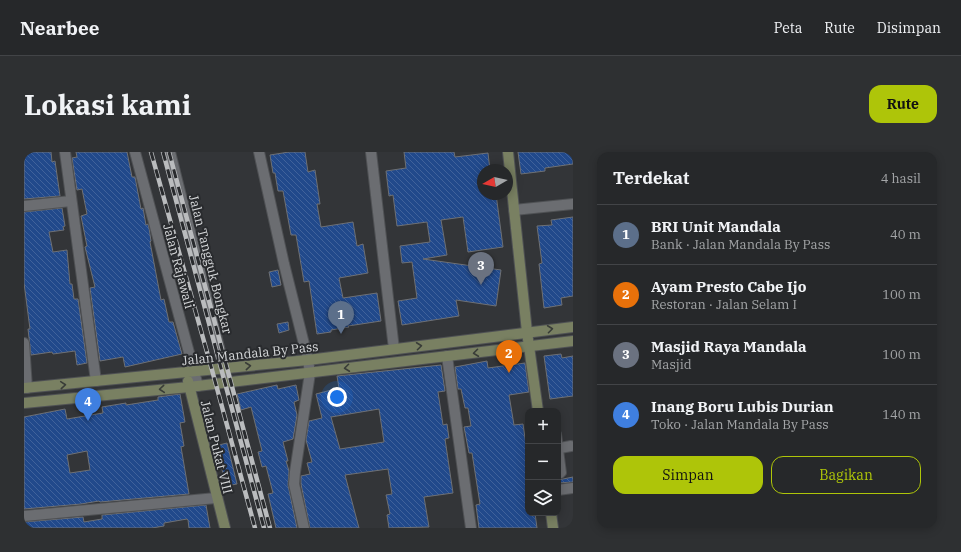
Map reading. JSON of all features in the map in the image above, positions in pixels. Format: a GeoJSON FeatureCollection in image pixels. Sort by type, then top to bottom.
{"type":"FeatureCollection","features":[{"type":"Feature","properties":{"kind":"street"},"geometry":{"type":"LineString","coordinates":[[65,152],[96,381]]}},
{"type":"Feature","properties":{"kind":"street","name":"Jalan Rajawali"},"geometry":{"type":"LineString","coordinates":[[134,152],[190,372]]}},
{"type":"Feature","properties":{"kind":"street","name":"Jalan Tangguk Bongkar"},"geometry":{"type":"LineString","coordinates":[[173,152],[228,383]]}},
{"type":"Feature","properties":{"kind":"street"},"geometry":{"type":"LineString","coordinates":[[259,152],[310,373],[294,484],[304,528]]}},
{"type":"Feature","properties":{"kind":"street"},"geometry":{"type":"LineString","coordinates":[[371,152],[394,349]]}},
{"type":"Feature","properties":{"kind":"street"},"geometry":{"type":"LineString","coordinates":[[508,152],[527,332],[538,408]]}},
{"type":"Feature","properties":{"kind":"street"},"geometry":{"type":"LineString","coordinates":[[24,206],[71,200]]}},
{"type":"Feature","properties":{"kind":"street"},"geometry":{"type":"LineString","coordinates":[[514,210],[573,204]]}},
{"type":"Feature","properties":{"kind":"street","name":"Jalan Mandala By Pass"},"geometry":{"type":"LineString","coordinates":[[26,388],[308,360],[573,327]]}},
{"type":"Feature","properties":{"kind":"street","name":"Jalan Mandala By Pass"},"geometry":{"type":"LineString","coordinates":[[24,403],[106,394],[194,387],[573,341]]}},
{"type":"Feature","properties":{"kind":"street"},"geometry":{"type":"LineString","coordinates":[[24,343],[26,388]]}},
{"type":"Feature","properties":{"kind":"street"},"geometry":{"type":"LineString","coordinates":[[447,356],[472,528]]}},
{"type":"Feature","properties":{"kind":"street","name":"Jalan Pukat VIII"},"geometry":{"type":"LineString","coordinates":[[190,372],[216,498],[225,528]]}},
{"type":"Feature","properties":{"kind":"street"},"geometry":{"type":"LineString","coordinates":[[561,448],[571,446]]}},
{"type":"Feature","properties":{"kind":"street"},"geometry":{"type":"LineString","coordinates":[[561,490],[573,488]]}},
{"type":"Feature","properties":{"kind":"street"},"geometry":{"type":"LineString","coordinates":[[24,516],[216,498]]}},
{"type":"Feature","properties":{"kind":"street"},"geometry":{"type":"LineString","coordinates":[[551,516],[553,528]]}},
{"type":"Feature","properties":{"kind":"lane"},"geometry":{"type":"LineString","coordinates":[[561,456],[563,473],[561,474]]}},
{"type":"Feature","properties":{"kind":"building"},"geometry":{"type":"Polygon","coordinates":[[[24,152],[51,152],[52,162],[55,161],[60,196],[24,199],[24,152]]]}},
{"type":"Feature","properties":{"kind":"building"},"geometry":{"type":"Polygon","coordinates":[[[76,152],[127,152],[132,177],[135,177],[141,209],[143,208],[146,225],[148,224],[149,228],[150,242],[161,300],[164,299],[169,322],[173,322],[182,354],[125,367],[123,357],[100,361],[90,288],[95,287],[85,247],[87,246],[81,216],[87,214],[82,189],[77,190],[72,158],[77,157],[76,152]]]}},
{"type":"Feature","properties":{"kind":"building"},"geometry":{"type":"Polygon","coordinates":[[[289,152],[305,152],[308,172],[315,170],[320,204],[317,204],[321,227],[353,222],[357,246],[363,244],[368,273],[339,278],[343,298],[377,293],[381,321],[348,326],[349,327],[331,330],[331,332],[317,334],[309,281],[304,282],[296,235],[291,235],[283,191],[278,191],[270,155],[289,152]]]}},
{"type":"Feature","properties":{"kind":"building"},"geometry":{"type":"Polygon","coordinates":[[[404,152],[454,152],[455,157],[488,153],[489,164],[477,164],[477,200],[497,200],[503,247],[468,252],[463,217],[441,220],[447,255],[423,259],[501,270],[496,306],[456,300],[459,316],[402,325],[398,301],[417,298],[412,262],[402,263],[400,246],[430,242],[427,222],[397,226],[393,195],[389,196],[386,171],[406,168],[404,152]]]}},
{"type":"Feature","properties":{"kind":"building"},"geometry":{"type":"Polygon","coordinates":[[[518,152],[573,152],[573,164],[545,168],[545,171],[521,174],[518,152]]]}},
{"type":"Feature","properties":{"kind":"building"},"geometry":{"type":"Polygon","coordinates":[[[62,208],[65,226],[63,227],[64,230],[49,232],[53,252],[67,250],[70,284],[72,284],[74,299],[78,299],[87,363],[77,365],[75,351],[31,355],[28,329],[30,329],[24,283],[24,212],[62,208]]]}},
{"type":"Feature","properties":{"kind":"building"},"geometry":{"type":"Polygon","coordinates":[[[573,217],[573,296],[561,298],[562,305],[544,308],[539,264],[542,263],[537,226],[552,225],[551,220],[573,217]]]}},
{"type":"Feature","properties":{"kind":"building"},"geometry":{"type":"Polygon","coordinates":[[[278,270],[281,285],[272,287],[269,272],[278,270]]]}},
{"type":"Feature","properties":{"kind":"building"},"geometry":{"type":"Polygon","coordinates":[[[288,322],[289,330],[279,333],[277,324],[288,322]]]}},
{"type":"Feature","properties":{"kind":"building"},"geometry":{"type":"Polygon","coordinates":[[[561,354],[562,358],[573,356],[573,396],[550,399],[544,356],[561,354]]]}},
{"type":"Feature","properties":{"kind":"building"},"geometry":{"type":"Polygon","coordinates":[[[487,361],[488,368],[525,363],[529,392],[509,395],[514,425],[523,424],[525,438],[525,516],[535,516],[537,528],[479,528],[476,505],[480,504],[472,453],[469,453],[464,427],[471,426],[468,408],[465,408],[461,389],[458,389],[455,367],[487,361]]]}},
{"type":"Feature","properties":{"kind":"building"},"geometry":{"type":"Polygon","coordinates":[[[441,365],[445,391],[438,392],[443,425],[447,424],[449,438],[445,439],[453,493],[424,497],[429,527],[389,528],[387,515],[390,514],[386,495],[392,494],[388,469],[345,475],[359,528],[310,528],[301,484],[301,476],[310,474],[307,463],[312,462],[306,440],[309,421],[322,418],[316,394],[339,388],[337,376],[441,365]],[[379,409],[331,417],[340,449],[384,442],[379,409]]]}},
{"type":"Feature","properties":{"kind":"building"},"geometry":{"type":"Polygon","coordinates":[[[277,385],[278,389],[296,385],[299,400],[294,402],[297,415],[293,439],[283,442],[288,461],[286,461],[289,471],[288,485],[297,528],[276,528],[268,494],[273,493],[266,466],[262,467],[258,452],[262,451],[251,407],[241,410],[237,394],[277,385]]]}},
{"type":"Feature","properties":{"kind":"building"},"geometry":{"type":"Polygon","coordinates":[[[180,394],[185,422],[180,423],[184,446],[181,447],[189,494],[24,509],[24,417],[65,409],[67,419],[103,413],[102,407],[158,400],[158,397],[180,394]],[[87,451],[67,455],[70,473],[90,470],[87,451]]]}},
{"type":"Feature","properties":{"kind":"building"},"geometry":{"type":"Polygon","coordinates":[[[227,443],[237,484],[226,486],[215,446],[227,443]]]}},
{"type":"Feature","properties":{"kind":"building"},"geometry":{"type":"Polygon","coordinates":[[[573,477],[573,482],[561,483],[561,479],[573,477]]]}},
{"type":"Feature","properties":{"kind":"building"},"geometry":{"type":"Polygon","coordinates":[[[206,505],[210,528],[189,528],[187,519],[164,523],[164,526],[152,528],[24,528],[24,522],[83,517],[84,522],[102,519],[102,515],[206,505]]]}},
{"type":"Feature","properties":{"kind":"railway"},"geometry":{"type":"LineString","coordinates":[[151,152],[255,528]]}},
{"type":"Feature","properties":{"kind":"railway"},"geometry":{"type":"LineString","coordinates":[[163,152],[264,528]]}},
{"type":"Feature","properties":{"kind":"railway"},"geometry":{"type":"LineString","coordinates":[[169,152],[270,528]]}},
{"type":"Feature","properties":{"kind":"place","name":"Masjid Raya Mandala"},"geometry":{"type":"Point","coordinates":[481,285]}},
{"type":"Feature","properties":{"kind":"place","name":"BRI Unit Mandala"},"geometry":{"type":"Point","coordinates":[341,334]}},
{"type":"Feature","properties":{"kind":"place","name":"Ayam Presto Cabe Ijo"},"geometry":{"type":"Point","coordinates":[509,373]}},
{"type":"Feature","properties":{"kind":"place","name":"Inang Boru Lubis Durian"},"geometry":{"type":"Point","coordinates":[88,421]}}]}
